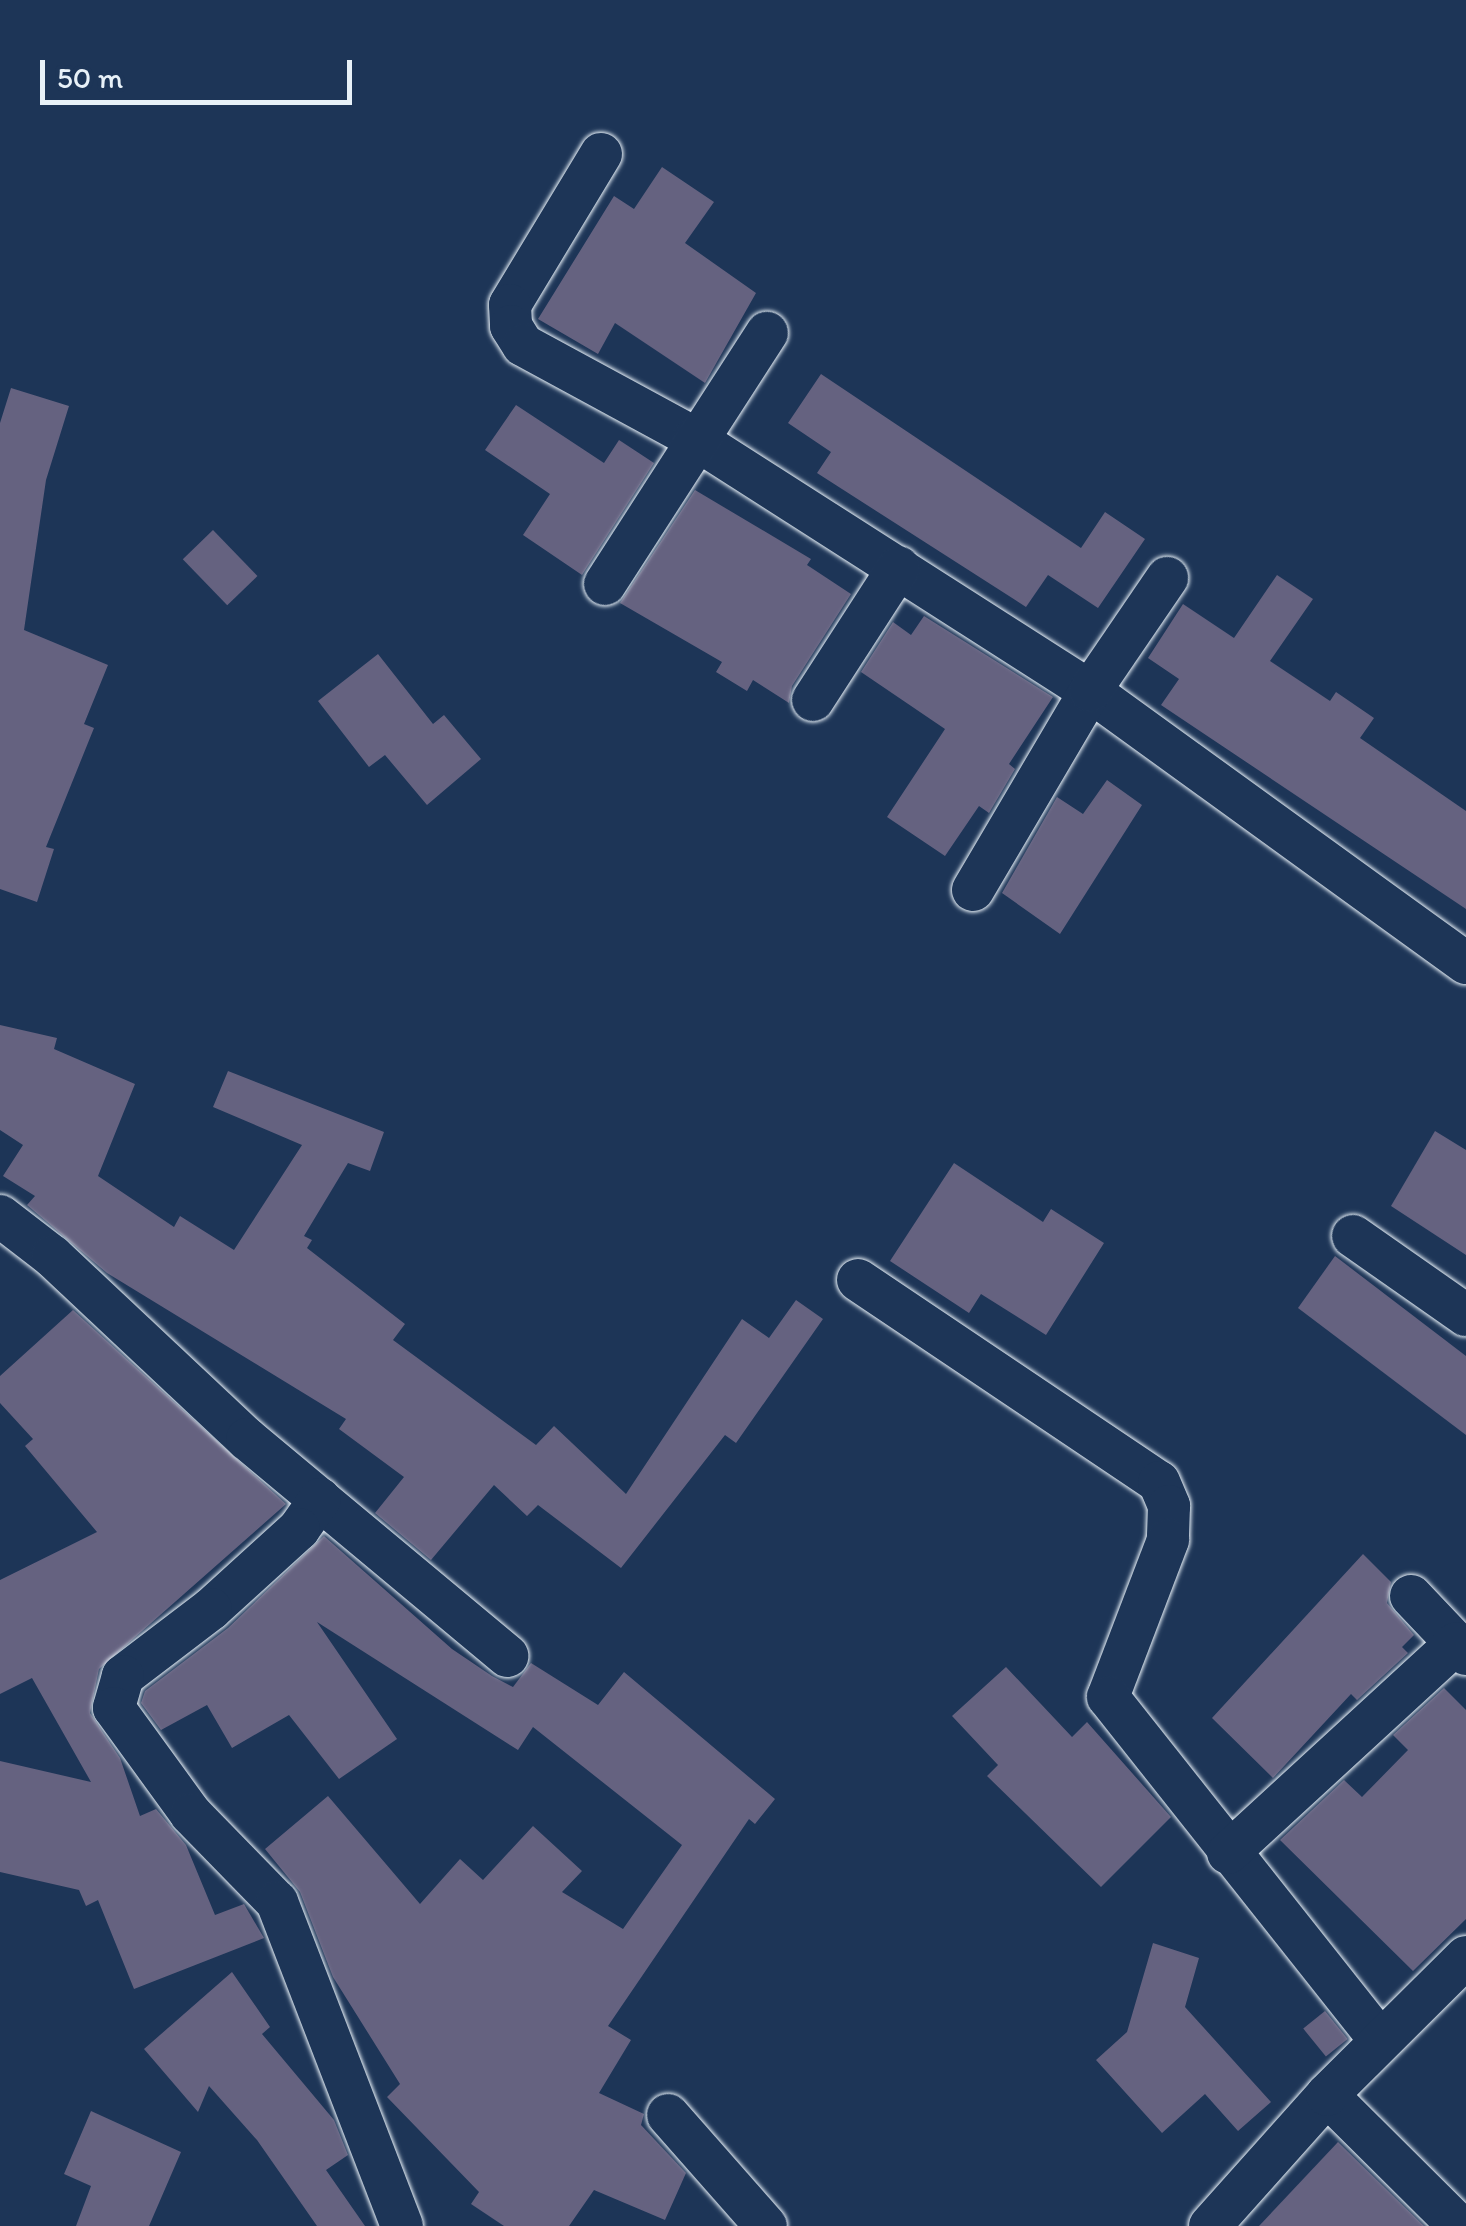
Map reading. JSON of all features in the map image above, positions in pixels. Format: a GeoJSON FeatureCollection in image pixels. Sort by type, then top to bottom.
{"type":"FeatureCollection","features":[{"type":"Feature","properties":{"kind":"street"},"geometry":{"type":"LineString","coordinates":[[601,154],[510,305],[511,326],[544,360],[694,438],[1090,690],[1466,963]]}},
{"type":"Feature","properties":{"kind":"street"},"geometry":{"type":"LineString","coordinates":[[606,584],[694,438],[767,333]]}},
{"type":"Feature","properties":{"kind":"street"},"geometry":{"type":"LineString","coordinates":[[813,700],[900,567]]}},
{"type":"Feature","properties":{"kind":"street"},"geometry":{"type":"LineString","coordinates":[[973,890],[1090,690],[1166,578]]}},
{"type":"Feature","properties":{"kind":"street"},"geometry":{"type":"LineString","coordinates":[[0,1216],[320,1499],[507,1656]]}},
{"type":"Feature","properties":{"kind":"street"},"geometry":{"type":"LineString","coordinates":[[1353,1236],[1466,1315]]}},
{"type":"Feature","properties":{"kind":"street"},"geometry":{"type":"LineString","coordinates":[[858,1280],[1159,1482],[1169,1506],[1168,1540],[1108,1697],[1228,1854],[1380,2040]]}},
{"type":"Feature","properties":{"kind":"street"},"geometry":{"type":"LineString","coordinates":[[320,1499],[299,1529],[210,1609],[123,1676],[114,1708],[190,1814],[277,1902],[402,2226]]}},
{"type":"Feature","properties":{"kind":"street"},"geometry":{"type":"LineString","coordinates":[[1228,1854],[1461,1648],[1410,1596]]}},
{"type":"Feature","properties":{"kind":"street"},"geometry":{"type":"LineString","coordinates":[[1210,2226],[1380,2040],[1466,1956]]}},
{"type":"Feature","properties":{"kind":"street"},"geometry":{"type":"LineString","coordinates":[[1328,2095],[1459,2226]]}},
{"type":"Feature","properties":{"kind":"street"},"geometry":{"type":"LineString","coordinates":[[668,2114],[766,2226]]}},
{"type":"Feature","properties":{"kind":"building"},"geometry":{"type":"Polygon","coordinates":[[[662,167],[714,202],[685,243],[756,293],[705,383],[615,323],[598,354],[538,319],[614,196],[634,209],[662,167]]]}},
{"type":"Feature","properties":{"kind":"building"},"geometry":{"type":"Polygon","coordinates":[[[821,374],[1081,548],[1105,512],[1145,539],[1098,608],[1048,575],[1026,607],[817,473],[831,452],[788,423],[821,374]]]}},
{"type":"Feature","properties":{"kind":"building"},"geometry":{"type":"Polygon","coordinates":[[[11,388],[69,406],[46,480],[24,630],[108,665],[84,724],[94,728],[46,847],[54,849],[37,902],[0,889],[0,423],[11,388]]]}},
{"type":"Feature","properties":{"kind":"building"},"geometry":{"type":"Polygon","coordinates":[[[516,405],[604,463],[619,440],[654,463],[582,575],[523,535],[550,494],[485,450],[516,405]]]}},
{"type":"Feature","properties":{"kind":"building"},"geometry":{"type":"Polygon","coordinates":[[[695,490],[811,559],[807,565],[851,594],[792,686],[789,703],[753,680],[747,691],[716,672],[722,662],[620,603],[695,490]]]}},
{"type":"Feature","properties":{"kind":"building"},"geometry":{"type":"Polygon","coordinates":[[[213,530],[257,576],[227,605],[183,559],[213,530]]]}},
{"type":"Feature","properties":{"kind":"building"},"geometry":{"type":"Polygon","coordinates":[[[1277,575],[1313,599],[1270,661],[1330,701],[1336,692],[1374,718],[1360,738],[1466,811],[1466,909],[1161,705],[1179,679],[1148,658],[1183,604],[1234,638],[1277,575]]]}},
{"type":"Feature","properties":{"kind":"building"},"geometry":{"type":"Polygon","coordinates":[[[924,616],[1053,697],[1009,764],[1015,769],[989,813],[979,806],[945,856],[887,817],[945,729],[861,672],[893,622],[911,635],[924,616]]]}},
{"type":"Feature","properties":{"kind":"building"},"geometry":{"type":"Polygon","coordinates":[[[378,654],[433,724],[444,715],[481,759],[427,805],[385,755],[369,767],[318,701],[378,654]]]}},
{"type":"Feature","properties":{"kind":"building"},"geometry":{"type":"Polygon","coordinates":[[[1107,780],[1142,805],[1060,934],[1002,893],[1057,797],[1083,814],[1107,780]]]}},
{"type":"Feature","properties":{"kind":"building"},"geometry":{"type":"Polygon","coordinates":[[[0,1025],[57,1038],[54,1049],[135,1084],[98,1176],[174,1227],[180,1216],[234,1250],[302,1145],[213,1107],[228,1071],[384,1132],[370,1171],[348,1163],[304,1236],[312,1240],[307,1248],[405,1324],[393,1340],[536,1445],[554,1426],[626,1494],[742,1319],[769,1338],[796,1300],[823,1319],[736,1443],[725,1435],[621,1568],[538,1505],[527,1516],[494,1485],[431,1560],[375,1513],[404,1477],[339,1429],[346,1419],[107,1273],[27,1205],[35,1196],[3,1176],[23,1145],[0,1130],[0,1025]]]}},
{"type":"Feature","properties":{"kind":"building"},"geometry":{"type":"Polygon","coordinates":[[[1435,1131],[1466,1150],[1466,1255],[1391,1206],[1435,1131]]]}},
{"type":"Feature","properties":{"kind":"building"},"geometry":{"type":"Polygon","coordinates":[[[954,1163],[1043,1222],[1051,1209],[1104,1243],[1046,1335],[981,1294],[969,1313],[890,1261],[954,1163]]]}},
{"type":"Feature","properties":{"kind":"building"},"geometry":{"type":"Polygon","coordinates":[[[1335,1256],[1466,1356],[1466,1435],[1298,1308],[1335,1256]]]}},
{"type":"Feature","properties":{"kind":"building"},"geometry":{"type":"Polygon","coordinates":[[[73,1310],[286,1504],[99,1669],[90,1713],[120,1758],[140,1816],[156,1809],[186,1845],[215,1915],[244,1904],[264,1938],[134,1989],[98,1900],[86,1906],[79,1890],[0,1872],[0,1761],[91,1782],[32,1678],[0,1694],[0,1580],[97,1532],[25,1446],[33,1439],[0,1403],[0,1376],[73,1310]]]}},
{"type":"Feature","properties":{"kind":"building"},"geometry":{"type":"Polygon","coordinates":[[[324,1536],[452,1649],[492,1676],[513,1687],[531,1663],[598,1705],[624,1672],[775,1799],[755,1824],[749,1819],[608,2026],[631,2040],[599,2093],[644,2114],[641,2125],[686,2173],[665,2220],[594,2190],[569,2226],[504,2226],[471,2204],[479,2192],[387,2097],[400,2084],[333,1977],[300,1892],[265,1849],[328,1796],[420,1904],[460,1859],[483,1880],[533,1826],[582,1871],[562,1892],[623,1929],[682,1845],[533,1727],[518,1750],[317,1622],[397,1739],[339,1779],[289,1715],[232,1748],[207,1705],[161,1730],[141,1703],[145,1691],[228,1628],[324,1536]]]}},
{"type":"Feature","properties":{"kind":"building"},"geometry":{"type":"Polygon","coordinates":[[[1363,1554],[1391,1582],[1387,1603],[1414,1635],[1402,1647],[1408,1653],[1357,1700],[1351,1694],[1273,1778],[1212,1718],[1363,1554]]]}},
{"type":"Feature","properties":{"kind":"building"},"geometry":{"type":"Polygon","coordinates":[[[1006,1667],[1072,1737],[1087,1722],[1171,1817],[1101,1887],[987,1776],[998,1765],[952,1716],[1006,1667]]]}},
{"type":"Feature","properties":{"kind":"building"},"geometry":{"type":"Polygon","coordinates":[[[1444,1688],[1466,1710],[1466,1919],[1413,1971],[1280,1840],[1344,1780],[1362,1797],[1408,1750],[1393,1735],[1444,1688]]]}},
{"type":"Feature","properties":{"kind":"building"},"geometry":{"type":"Polygon","coordinates":[[[1153,1943],[1199,1958],[1185,2007],[1271,2102],[1238,2131],[1205,2094],[1162,2133],[1096,2060],[1127,2032],[1153,1943]]]}},
{"type":"Feature","properties":{"kind":"building"},"geometry":{"type":"Polygon","coordinates":[[[232,1972],[270,2027],[262,2034],[334,2120],[348,2155],[326,2170],[365,2226],[317,2226],[257,2140],[209,2086],[198,2112],[144,2049],[232,1972]]]}},
{"type":"Feature","properties":{"kind":"building"},"geometry":{"type":"Polygon","coordinates":[[[1325,2011],[1348,2039],[1326,2057],[1303,2029],[1325,2011]]]}},
{"type":"Feature","properties":{"kind":"building"},"geometry":{"type":"Polygon","coordinates":[[[91,2111],[181,2152],[149,2226],[76,2226],[91,2186],[64,2174],[91,2111]]]}},
{"type":"Feature","properties":{"kind":"building"},"geometry":{"type":"Polygon","coordinates":[[[1338,2142],[1424,2226],[1259,2226],[1338,2142]]]}}]}
